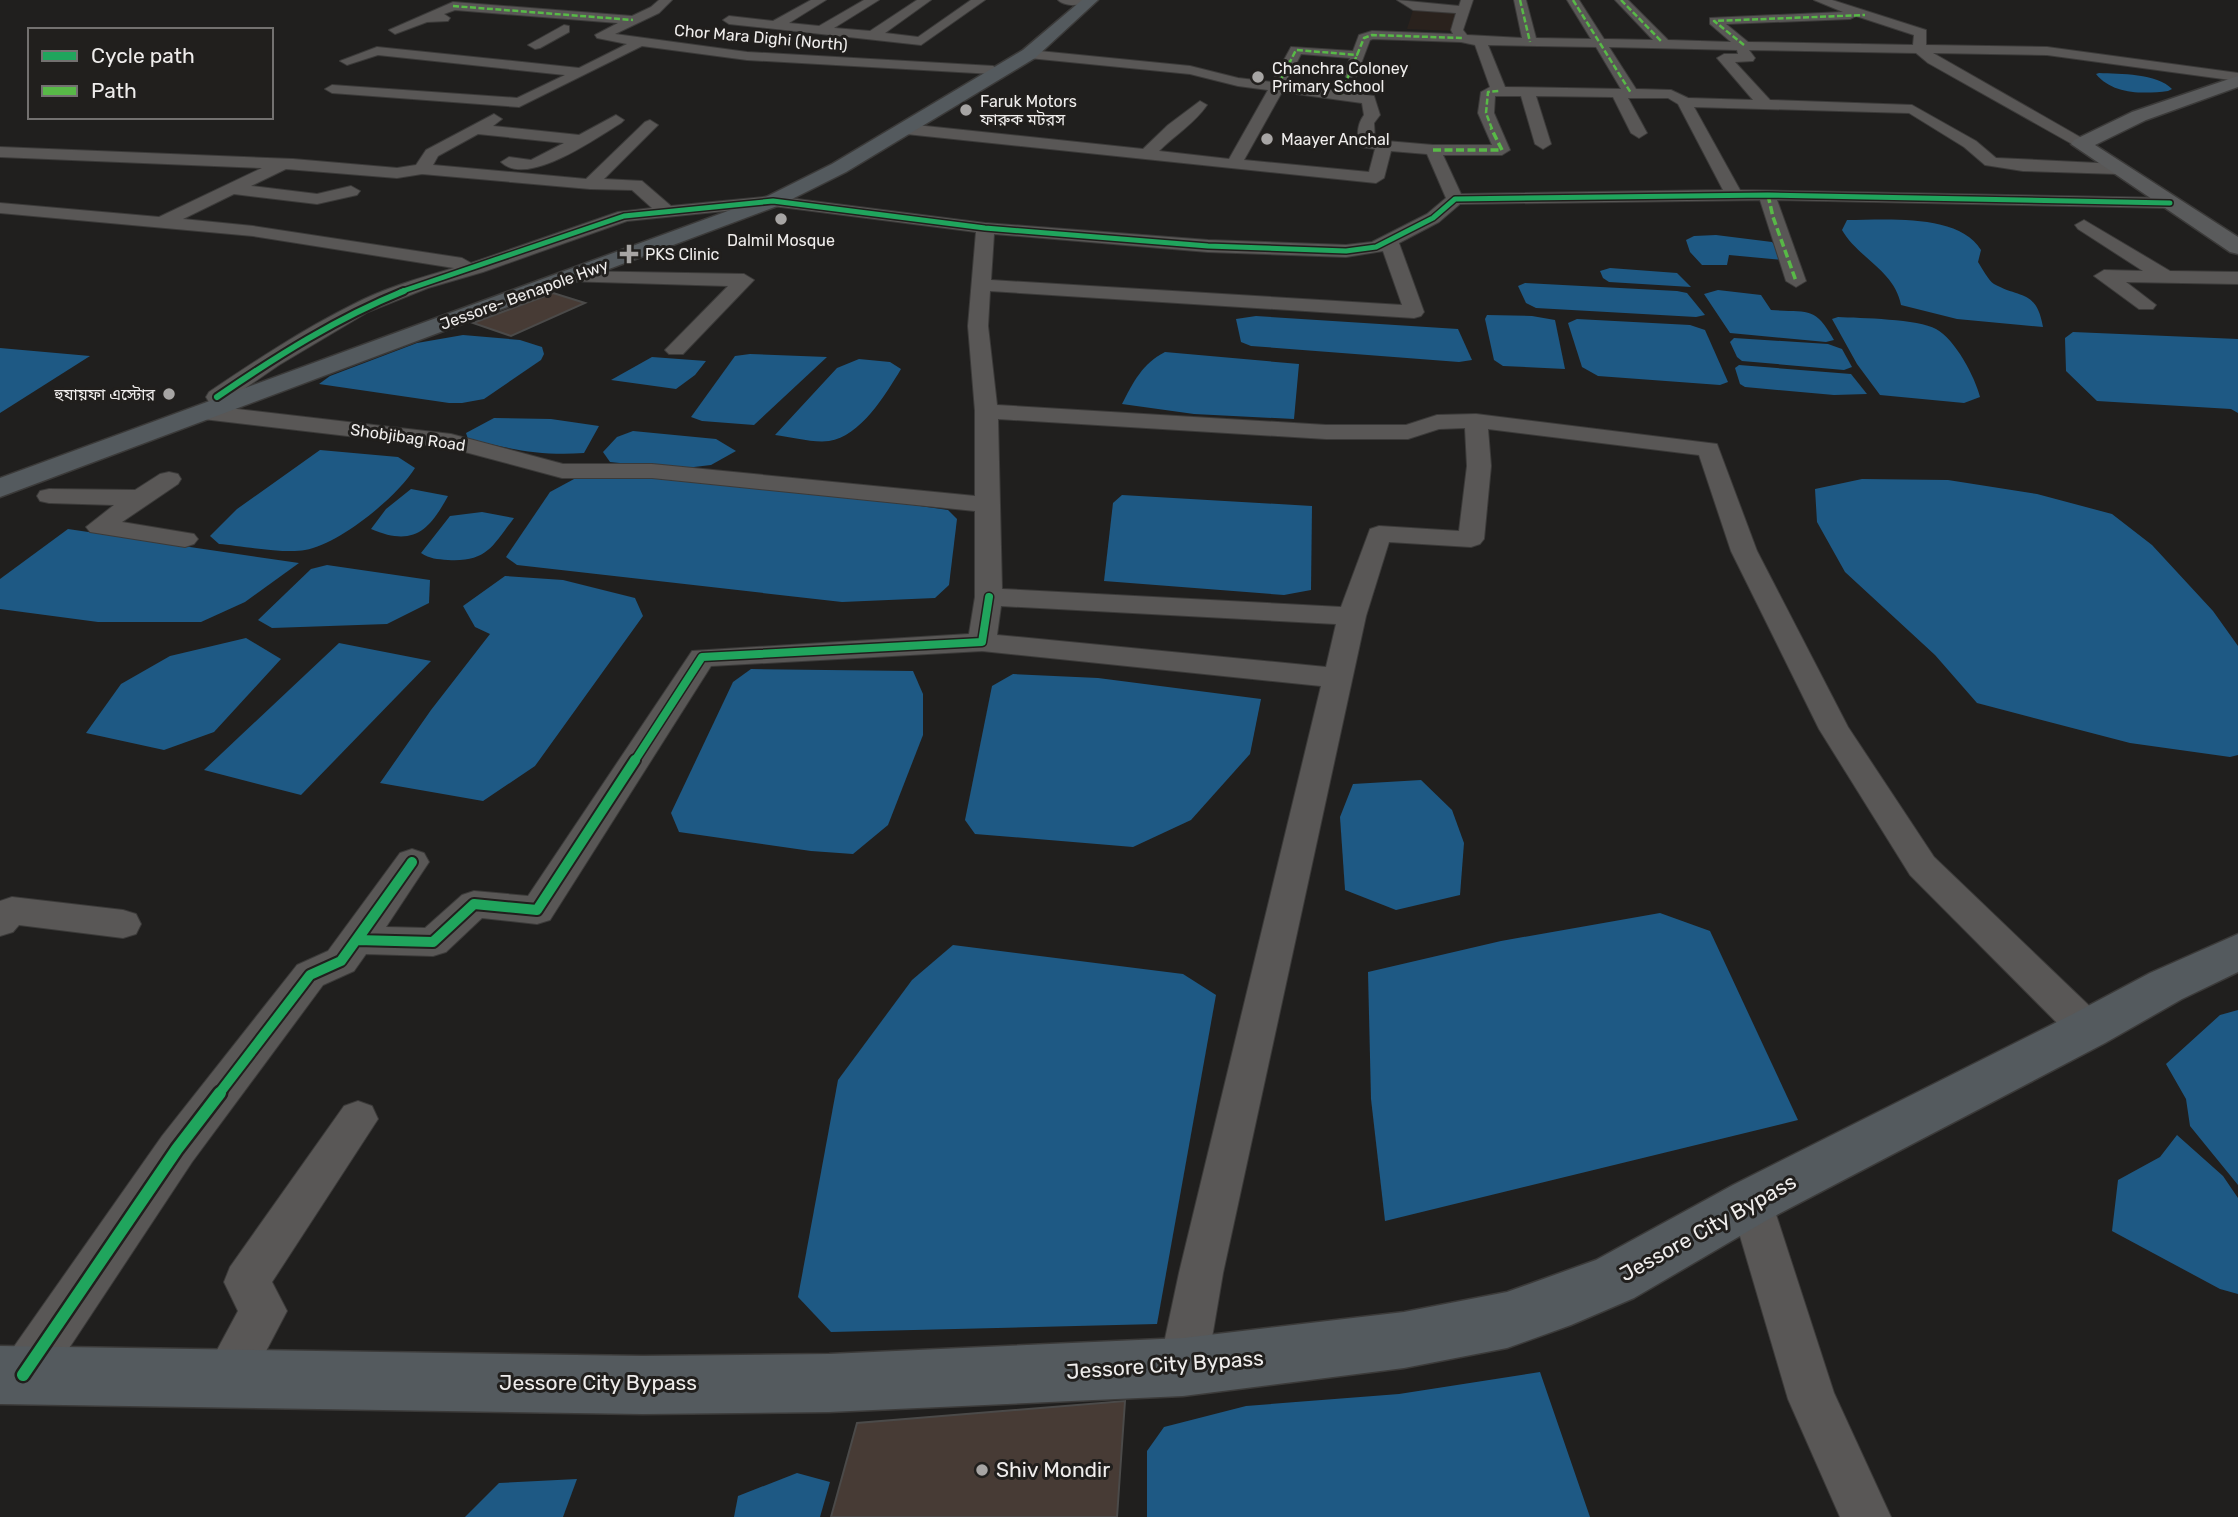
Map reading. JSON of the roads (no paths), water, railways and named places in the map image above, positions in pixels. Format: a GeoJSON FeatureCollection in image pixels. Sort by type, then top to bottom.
{"type":"FeatureCollection","features":[{"type":"Feature","properties":{"kind":"highway","name":"Jessore- Benapole Hwy"},"geometry":{"type":"LineString","coordinates":[[0,488],[210,405],[747,203],[817,171],[993,69],[1031,43],[1080,0]]}},
{"type":"Feature","properties":{"kind":"highway","name":"Jessore- Benapole Hwy"},"geometry":{"type":"LineString","coordinates":[[0,477],[572,277],[773,201],[839,168],[1029,54],[1091,0]]}},
{"type":"Feature","properties":{"kind":"highway","name":"Jessore City Bypass"},"geometry":{"type":"LineString","coordinates":[[11,1375],[657,1385],[829,1383],[1183,1367],[1350,1349],[1507,1320],[1571,1298],[1615,1279],[1751,1202],[2088,1029],[2166,986],[2238,952]]}},
{"type":"Feature","properties":{"kind":"street"},"geometry":{"type":"LineString","coordinates":[[774,26],[820,0]]}},
{"type":"Feature","properties":{"kind":"street"},"geometry":{"type":"LineString","coordinates":[[821,30],[873,0]]}},
{"type":"Feature","properties":{"kind":"street"},"geometry":{"type":"LineString","coordinates":[[872,36],[925,0]]}},
{"type":"Feature","properties":{"kind":"street"},"geometry":{"type":"LineString","coordinates":[[750,9],[729,20],[921,41],[979,0]]}},
{"type":"Feature","properties":{"kind":"street"},"geometry":{"type":"LineString","coordinates":[[1064,0],[1080,0]]}},
{"type":"Feature","properties":{"kind":"street"},"geometry":{"type":"LineString","coordinates":[[1404,0],[1413,6],[1464,5],[1457,30],[1462,38]]}},
{"type":"Feature","properties":{"kind":"street"},"geometry":{"type":"LineString","coordinates":[[1520,0],[1530,42]]}},
{"type":"Feature","properties":{"kind":"street"},"geometry":{"type":"LineString","coordinates":[[1573,0],[1601,44],[1625,93],[1639,133]]}},
{"type":"Feature","properties":{"kind":"street"},"geometry":{"type":"LineString","coordinates":[[1621,0],[1662,42]]}},
{"type":"Feature","properties":{"kind":"street"},"geometry":{"type":"LineString","coordinates":[[1820,0],[1865,15],[1920,41],[1974,86],[2081,144],[2238,247]]}},
{"type":"Feature","properties":{"kind":"street"},"geometry":{"type":"LineString","coordinates":[[662,4],[680,10]]}},
{"type":"Feature","properties":{"kind":"street","name":"Chor Mara Dighi (North)"},"geometry":{"type":"LineString","coordinates":[[589,33],[633,20],[662,4]]}},
{"type":"Feature","properties":{"kind":"street"},"geometry":{"type":"LineString","coordinates":[[395,30],[453,6],[589,33]]}},
{"type":"Feature","properties":{"kind":"street"},"geometry":{"type":"LineString","coordinates":[[1897,8],[1920,41]]}},
{"type":"Feature","properties":{"kind":"street"},"geometry":{"type":"LineString","coordinates":[[425,18],[471,20],[527,11],[633,20]]}},
{"type":"Feature","properties":{"kind":"street"},"geometry":{"type":"LineString","coordinates":[[1765,104],[1724,58],[1748,58],[1741,45],[1714,21],[1865,15]]}},
{"type":"Feature","properties":{"kind":"street"},"geometry":{"type":"LineString","coordinates":[[430,32],[457,18]]}},
{"type":"Feature","properties":{"kind":"street"},"geometry":{"type":"LineString","coordinates":[[535,45],[589,33]]}},
{"type":"Feature","properties":{"kind":"street"},"geometry":{"type":"LineString","coordinates":[[589,33],[590,48]]}},
{"type":"Feature","properties":{"kind":"street","name":"Chor Mara Dighi (North)"},"geometry":{"type":"LineString","coordinates":[[589,33],[666,47],[791,60],[993,69]]}},
{"type":"Feature","properties":{"kind":"street"},"geometry":{"type":"LineString","coordinates":[[1341,94],[1364,38],[1372,35],[1601,44],[1662,42],[1741,45],[1920,41],[2047,51],[2238,79]]}},
{"type":"Feature","properties":{"kind":"street"},"geometry":{"type":"LineString","coordinates":[[1480,41],[1499,91]]}},
{"type":"Feature","properties":{"kind":"street"},"geometry":{"type":"LineString","coordinates":[[332,89],[519,103],[640,42]]}},
{"type":"Feature","properties":{"kind":"street"},"geometry":{"type":"LineString","coordinates":[[1234,164],[1296,50],[1358,55]]}},
{"type":"Feature","properties":{"kind":"street"},"geometry":{"type":"LineString","coordinates":[[347,61],[377,51],[580,72]]}},
{"type":"Feature","properties":{"kind":"street"},"geometry":{"type":"LineString","coordinates":[[1029,54],[1191,70],[1238,82],[1387,100]]}},
{"type":"Feature","properties":{"kind":"street"},"geometry":{"type":"LineString","coordinates":[[550,68],[569,58]]}},
{"type":"Feature","properties":{"kind":"street"},"geometry":{"type":"LineString","coordinates":[[2081,144],[2139,116],[2238,79]]}},
{"type":"Feature","properties":{"kind":"street"},"geometry":{"type":"LineString","coordinates":[[1527,91],[1543,144]]}},
{"type":"Feature","properties":{"kind":"street"},"geometry":{"type":"LineString","coordinates":[[1436,155],[1502,150],[1486,113],[1488,92],[1625,93],[1671,94],[1685,102],[1912,109],[1969,144],[1991,163],[2118,169]]}},
{"type":"Feature","properties":{"kind":"street"},"geometry":{"type":"LineString","coordinates":[[1369,99],[1372,115],[1366,122],[1367,144],[1449,155],[1454,144],[1451,138]]}},
{"type":"Feature","properties":{"kind":"street"},"geometry":{"type":"LineString","coordinates":[[1685,102],[1734,195]]}},
{"type":"Feature","properties":{"kind":"street"},"geometry":{"type":"LineString","coordinates":[[422,169],[432,153],[519,104]]}},
{"type":"Feature","properties":{"kind":"street"},"geometry":{"type":"LineString","coordinates":[[1146,155],[1173,128],[1192,116],[1200,105]]}},
{"type":"Feature","properties":{"kind":"street"},"geometry":{"type":"LineString","coordinates":[[432,153],[533,165],[616,120]]}},
{"type":"Feature","properties":{"kind":"street"},"geometry":{"type":"LineString","coordinates":[[590,184],[650,125]]}},
{"type":"Feature","properties":{"kind":"street"},"geometry":{"type":"LineString","coordinates":[[906,129],[1376,178],[1384,146]]}},
{"type":"Feature","properties":{"kind":"street"},"geometry":{"type":"LineString","coordinates":[[477,130],[607,143],[609,147],[625,149]]}},
{"type":"Feature","properties":{"kind":"street"},"geometry":{"type":"LineString","coordinates":[[0,152],[284,163],[397,173],[422,169],[590,184],[636,185],[665,210]]}},
{"type":"Feature","properties":{"kind":"street"},"geometry":{"type":"LineString","coordinates":[[1436,155],[1454,199]]}},
{"type":"Feature","properties":{"kind":"street"},"geometry":{"type":"LineString","coordinates":[[162,222],[284,163]]}},
{"type":"Feature","properties":{"kind":"street"},"geometry":{"type":"LineString","coordinates":[[231,189],[317,199],[351,191]]}},
{"type":"Feature","properties":{"kind":"street"},"geometry":{"type":"LineString","coordinates":[[1768,195],[1770,216],[1791,259],[1796,281]]}},
{"type":"Feature","properties":{"kind":"street"},"geometry":{"type":"LineString","coordinates":[[210,405],[271,360],[361,308],[422,284],[624,216],[665,210],[773,201],[985,229],[1208,246],[1346,251],[1376,247],[1389,241],[1433,218],[1454,199],[1768,195],[2170,203]]}},
{"type":"Feature","properties":{"kind":"street"},"geometry":{"type":"LineString","coordinates":[[0,208],[253,231],[461,264]]}},
{"type":"Feature","properties":{"kind":"street"},"geometry":{"type":"LineString","coordinates":[[2084,225],[2167,277]]}},
{"type":"Feature","properties":{"kind":"street"},"geometry":{"type":"LineString","coordinates":[[982,642],[989,597],[986,411],[978,327],[985,229]]}},
{"type":"Feature","properties":{"kind":"street"},"geometry":{"type":"LineString","coordinates":[[981,285],[1414,312],[1389,241]]}},
{"type":"Feature","properties":{"kind":"street"},"geometry":{"type":"LineString","coordinates":[[2146,305],[2104,276],[2238,278]]}},
{"type":"Feature","properties":{"kind":"street"},"geometry":{"type":"LineString","coordinates":[[572,277],[744,280],[676,350]]}},
{"type":"Feature","properties":{"kind":"street","name":"Shobjibag Road"},"geometry":{"type":"LineString","coordinates":[[210,405],[451,441],[562,471],[652,471],[987,505]]}},
{"type":"Feature","properties":{"kind":"street"},"geometry":{"type":"LineString","coordinates":[[986,411],[1326,432],[1408,432],[1437,422],[1476,421],[1709,449],[1744,551],[1834,729],[1922,866],[2088,1029]]}},
{"type":"Feature","properties":{"kind":"street"},"geometry":{"type":"LineString","coordinates":[[1183,1367],[1201,1273],[1352,616],[1379,534],[1471,540],[1479,466],[1476,421]]}},
{"type":"Feature","properties":{"kind":"street"},"geometry":{"type":"LineString","coordinates":[[169,479],[99,527],[185,539]]}},
{"type":"Feature","properties":{"kind":"street"},"geometry":{"type":"LineString","coordinates":[[49,495],[141,498]]}},
{"type":"Feature","properties":{"kind":"street"},"geometry":{"type":"LineString","coordinates":[[989,597],[1352,616]]}},
{"type":"Feature","properties":{"kind":"street"},"geometry":{"type":"LineString","coordinates":[[11,1375],[310,975],[341,961],[412,862],[357,940],[433,942],[474,904],[537,910],[702,657],[982,642],[1338,678]]}},
{"type":"Feature","properties":{"kind":"street"},"geometry":{"type":"LineString","coordinates":[[0,922],[12,911],[123,924]]}},
{"type":"Feature","properties":{"kind":"street"},"geometry":{"type":"LineString","coordinates":[[226,1378],[264,1311],[246,1282],[358,1119]]}},
{"type":"Feature","properties":{"kind":"street"},"geometry":{"type":"LineString","coordinates":[[1751,1202],[1812,1399],[1866,1517]]}},
{"type":"Feature","properties":{"kind":"water"},"geometry":{"type":"Polygon","coordinates":[[[2096,74],[2148,77],[2172,89],[2149,93],[2129,92],[2103,81],[2096,74]]]}},
{"type":"Feature","properties":{"kind":"water"},"geometry":{"type":"Polygon","coordinates":[[[1847,220],[1920,221],[1956,230],[1970,238],[1981,250],[1978,262],[1994,284],[2032,301],[2043,327],[1957,319],[1901,305],[1884,273],[1842,230],[1847,220]]]}},
{"type":"Feature","properties":{"kind":"water"},"geometry":{"type":"Polygon","coordinates":[[[1716,235],[1772,242],[1784,256],[1783,260],[1729,255],[1727,265],[1702,265],[1690,252],[1686,240],[1694,236],[1716,235]]]}},
{"type":"Feature","properties":{"kind":"water"},"geometry":{"type":"Polygon","coordinates":[[[1610,268],[1677,273],[1691,287],[1609,282],[1603,278],[1600,271],[1610,268]]]}},
{"type":"Feature","properties":{"kind":"water"},"geometry":{"type":"Polygon","coordinates":[[[1525,283],[1677,291],[1687,293],[1705,315],[1696,317],[1536,308],[1526,303],[1518,286],[1525,283]]]}},
{"type":"Feature","properties":{"kind":"water"},"geometry":{"type":"Polygon","coordinates":[[[1718,290],[1761,295],[1771,310],[1809,313],[1821,321],[1834,340],[1826,342],[1730,333],[1704,294],[1718,290]]]}},
{"type":"Feature","properties":{"kind":"water"},"geometry":{"type":"Polygon","coordinates":[[[1487,315],[1532,316],[1555,320],[1565,369],[1503,366],[1494,360],[1485,319],[1487,315]]]}},
{"type":"Feature","properties":{"kind":"water"},"geometry":{"type":"Polygon","coordinates":[[[1256,316],[1458,329],[1472,360],[1459,362],[1251,346],[1241,342],[1236,319],[1256,316]]]}},
{"type":"Feature","properties":{"kind":"water"},"geometry":{"type":"Polygon","coordinates":[[[1838,317],[1903,321],[1936,329],[1950,341],[1963,359],[1980,397],[1964,403],[1880,395],[1857,364],[1832,319],[1838,317]]]}},
{"type":"Feature","properties":{"kind":"water"},"geometry":{"type":"Polygon","coordinates":[[[1577,319],[1690,325],[1705,330],[1728,382],[1720,385],[1598,376],[1582,367],[1568,323],[1577,319]]]}},
{"type":"Feature","properties":{"kind":"water"},"geometry":{"type":"Polygon","coordinates":[[[2073,332],[2238,339],[2238,413],[2231,409],[2097,401],[2066,371],[2065,338],[2073,332]]]}},
{"type":"Feature","properties":{"kind":"water"},"geometry":{"type":"Polygon","coordinates":[[[463,335],[520,340],[542,347],[544,354],[541,360],[484,399],[462,403],[319,384],[330,376],[417,343],[463,335]]]}},
{"type":"Feature","properties":{"kind":"water"},"geometry":{"type":"Polygon","coordinates":[[[1734,338],[1828,344],[1842,349],[1852,367],[1844,370],[1742,361],[1730,342],[1734,338]]]}},
{"type":"Feature","properties":{"kind":"water"},"geometry":{"type":"Polygon","coordinates":[[[0,348],[90,356],[0,413],[0,348]]]}},
{"type":"Feature","properties":{"kind":"water"},"geometry":{"type":"Polygon","coordinates":[[[1165,352],[1299,364],[1294,419],[1194,414],[1122,404],[1145,367],[1165,352]]]}},
{"type":"Feature","properties":{"kind":"water"},"geometry":{"type":"Polygon","coordinates":[[[750,354],[827,357],[754,425],[702,421],[691,417],[735,356],[750,354]]]}},
{"type":"Feature","properties":{"kind":"water"},"geometry":{"type":"Polygon","coordinates":[[[652,357],[706,361],[695,375],[676,389],[611,380],[652,357]]]}},
{"type":"Feature","properties":{"kind":"water"},"geometry":{"type":"Polygon","coordinates":[[[859,359],[890,362],[901,369],[880,402],[861,423],[851,432],[829,441],[809,441],[775,435],[837,368],[859,359]]]}},
{"type":"Feature","properties":{"kind":"water"},"geometry":{"type":"Polygon","coordinates":[[[1739,365],[1851,374],[1867,394],[1834,395],[1745,387],[1740,384],[1735,368],[1739,365]]]}},
{"type":"Feature","properties":{"kind":"water"},"geometry":{"type":"Polygon","coordinates":[[[494,418],[551,419],[599,426],[584,453],[539,453],[468,439],[466,433],[494,418]]]}},
{"type":"Feature","properties":{"kind":"water"},"geometry":{"type":"Polygon","coordinates":[[[633,431],[716,439],[736,451],[711,465],[677,469],[610,462],[603,452],[617,437],[633,431]]]}},
{"type":"Feature","properties":{"kind":"water"},"geometry":{"type":"Polygon","coordinates":[[[320,450],[398,457],[415,468],[407,480],[366,518],[319,546],[296,551],[275,550],[219,544],[210,536],[237,509],[320,450]]]}},
{"type":"Feature","properties":{"kind":"water"},"geometry":{"type":"Polygon","coordinates":[[[587,472],[885,501],[948,510],[957,519],[949,585],[935,598],[842,602],[517,565],[506,557],[550,492],[587,472]]]}},
{"type":"Feature","properties":{"kind":"water"},"geometry":{"type":"Polygon","coordinates":[[[1862,479],[1948,480],[2037,494],[2112,514],[2152,545],[2213,611],[2238,646],[2238,755],[2230,757],[2130,743],[1977,703],[1935,655],[1845,572],[1817,522],[1815,489],[1862,479]]]}},
{"type":"Feature","properties":{"kind":"water"},"geometry":{"type":"Polygon","coordinates":[[[411,489],[448,496],[426,527],[409,536],[386,534],[371,529],[386,509],[411,489]]]}},
{"type":"Feature","properties":{"kind":"water"},"geometry":{"type":"Polygon","coordinates":[[[1122,495],[1312,506],[1311,590],[1284,595],[1104,581],[1113,503],[1122,495]]]}},
{"type":"Feature","properties":{"kind":"water"},"geometry":{"type":"Polygon","coordinates":[[[482,512],[514,518],[487,551],[461,560],[434,558],[421,553],[450,516],[482,512]]]}},
{"type":"Feature","properties":{"kind":"water"},"geometry":{"type":"Polygon","coordinates":[[[68,529],[299,563],[245,602],[201,622],[98,622],[0,609],[0,579],[68,529]]]}},
{"type":"Feature","properties":{"kind":"water"},"geometry":{"type":"Polygon","coordinates":[[[327,565],[430,580],[429,603],[387,624],[272,628],[258,620],[311,569],[327,565]]]}},
{"type":"Feature","properties":{"kind":"water"},"geometry":{"type":"Polygon","coordinates":[[[505,576],[563,580],[635,598],[643,616],[535,766],[483,801],[380,783],[431,710],[490,634],[475,627],[463,606],[505,576]]]}},
{"type":"Feature","properties":{"kind":"water"},"geometry":{"type":"Polygon","coordinates":[[[246,638],[281,659],[214,732],[164,750],[86,733],[121,684],[170,656],[246,638]]]}},
{"type":"Feature","properties":{"kind":"water"},"geometry":{"type":"Polygon","coordinates":[[[339,643],[431,661],[301,795],[204,770],[339,643]]]}},
{"type":"Feature","properties":{"kind":"water"},"geometry":{"type":"Polygon","coordinates":[[[751,669],[913,671],[923,694],[923,735],[888,825],[853,854],[811,851],[679,832],[671,813],[733,682],[751,669]]]}},
{"type":"Feature","properties":{"kind":"water"},"geometry":{"type":"Polygon","coordinates":[[[1013,674],[1098,678],[1261,699],[1250,754],[1191,820],[1133,847],[975,834],[965,820],[992,686],[1013,674]]]}},
{"type":"Feature","properties":{"kind":"water"},"geometry":{"type":"Polygon","coordinates":[[[1421,780],[1452,810],[1464,843],[1460,895],[1396,910],[1345,890],[1340,817],[1353,784],[1421,780]]]}},
{"type":"Feature","properties":{"kind":"water"},"geometry":{"type":"Polygon","coordinates":[[[1660,913],[1710,931],[1798,1120],[1385,1221],[1371,1099],[1368,972],[1501,941],[1660,913]]]}},
{"type":"Feature","properties":{"kind":"water"},"geometry":{"type":"Polygon","coordinates":[[[953,945],[1183,974],[1216,995],[1157,1324],[831,1332],[798,1297],[838,1080],[912,980],[953,945]]]}},
{"type":"Feature","properties":{"kind":"water"},"geometry":{"type":"Polygon","coordinates":[[[2238,1010],[2238,1185],[2190,1126],[2186,1099],[2166,1064],[2220,1015],[2238,1010]]]}},
{"type":"Feature","properties":{"kind":"water"},"geometry":{"type":"Polygon","coordinates":[[[2177,1135],[2223,1176],[2238,1198],[2238,1294],[2220,1289],[2112,1231],[2118,1180],[2160,1157],[2177,1135]]]}},
{"type":"Feature","properties":{"kind":"water"},"geometry":{"type":"Polygon","coordinates":[[[1540,1372],[1590,1517],[1147,1517],[1147,1451],[1164,1427],[1246,1406],[1399,1394],[1540,1372]]]}},
{"type":"Feature","properties":{"kind":"water"},"geometry":{"type":"Polygon","coordinates":[[[797,1473],[830,1482],[820,1517],[734,1517],[738,1496],[797,1473]]]}},
{"type":"Feature","properties":{"kind":"water"},"geometry":{"type":"Polygon","coordinates":[[[577,1479],[563,1517],[465,1517],[499,1483],[577,1479]]]}},
{"type":"Feature","properties":{"kind":"place","name":"Chanchra Coloney Primary School"},"geometry":{"type":"Point","coordinates":[1258,77]}},
{"type":"Feature","properties":{"kind":"place","name":"Faruk Motors ফারুক মটরস"},"geometry":{"type":"Point","coordinates":[966,110]}},
{"type":"Feature","properties":{"kind":"place","name":"Maayer Anchal"},"geometry":{"type":"Point","coordinates":[1267,139]}},
{"type":"Feature","properties":{"kind":"place","name":"Dalmil Mosque"},"geometry":{"type":"Point","coordinates":[781,219]}},
{"type":"Feature","properties":{"kind":"place","name":"PKS Clinic"},"geometry":{"type":"Point","coordinates":[629,254]}},
{"type":"Feature","properties":{"kind":"place","name":"হুযায়ফা এস্টোর"},"geometry":{"type":"Point","coordinates":[169,394]}},
{"type":"Feature","properties":{"kind":"place","name":"Shiv Mondir"},"geometry":{"type":"Point","coordinates":[982,1470]}}]}
